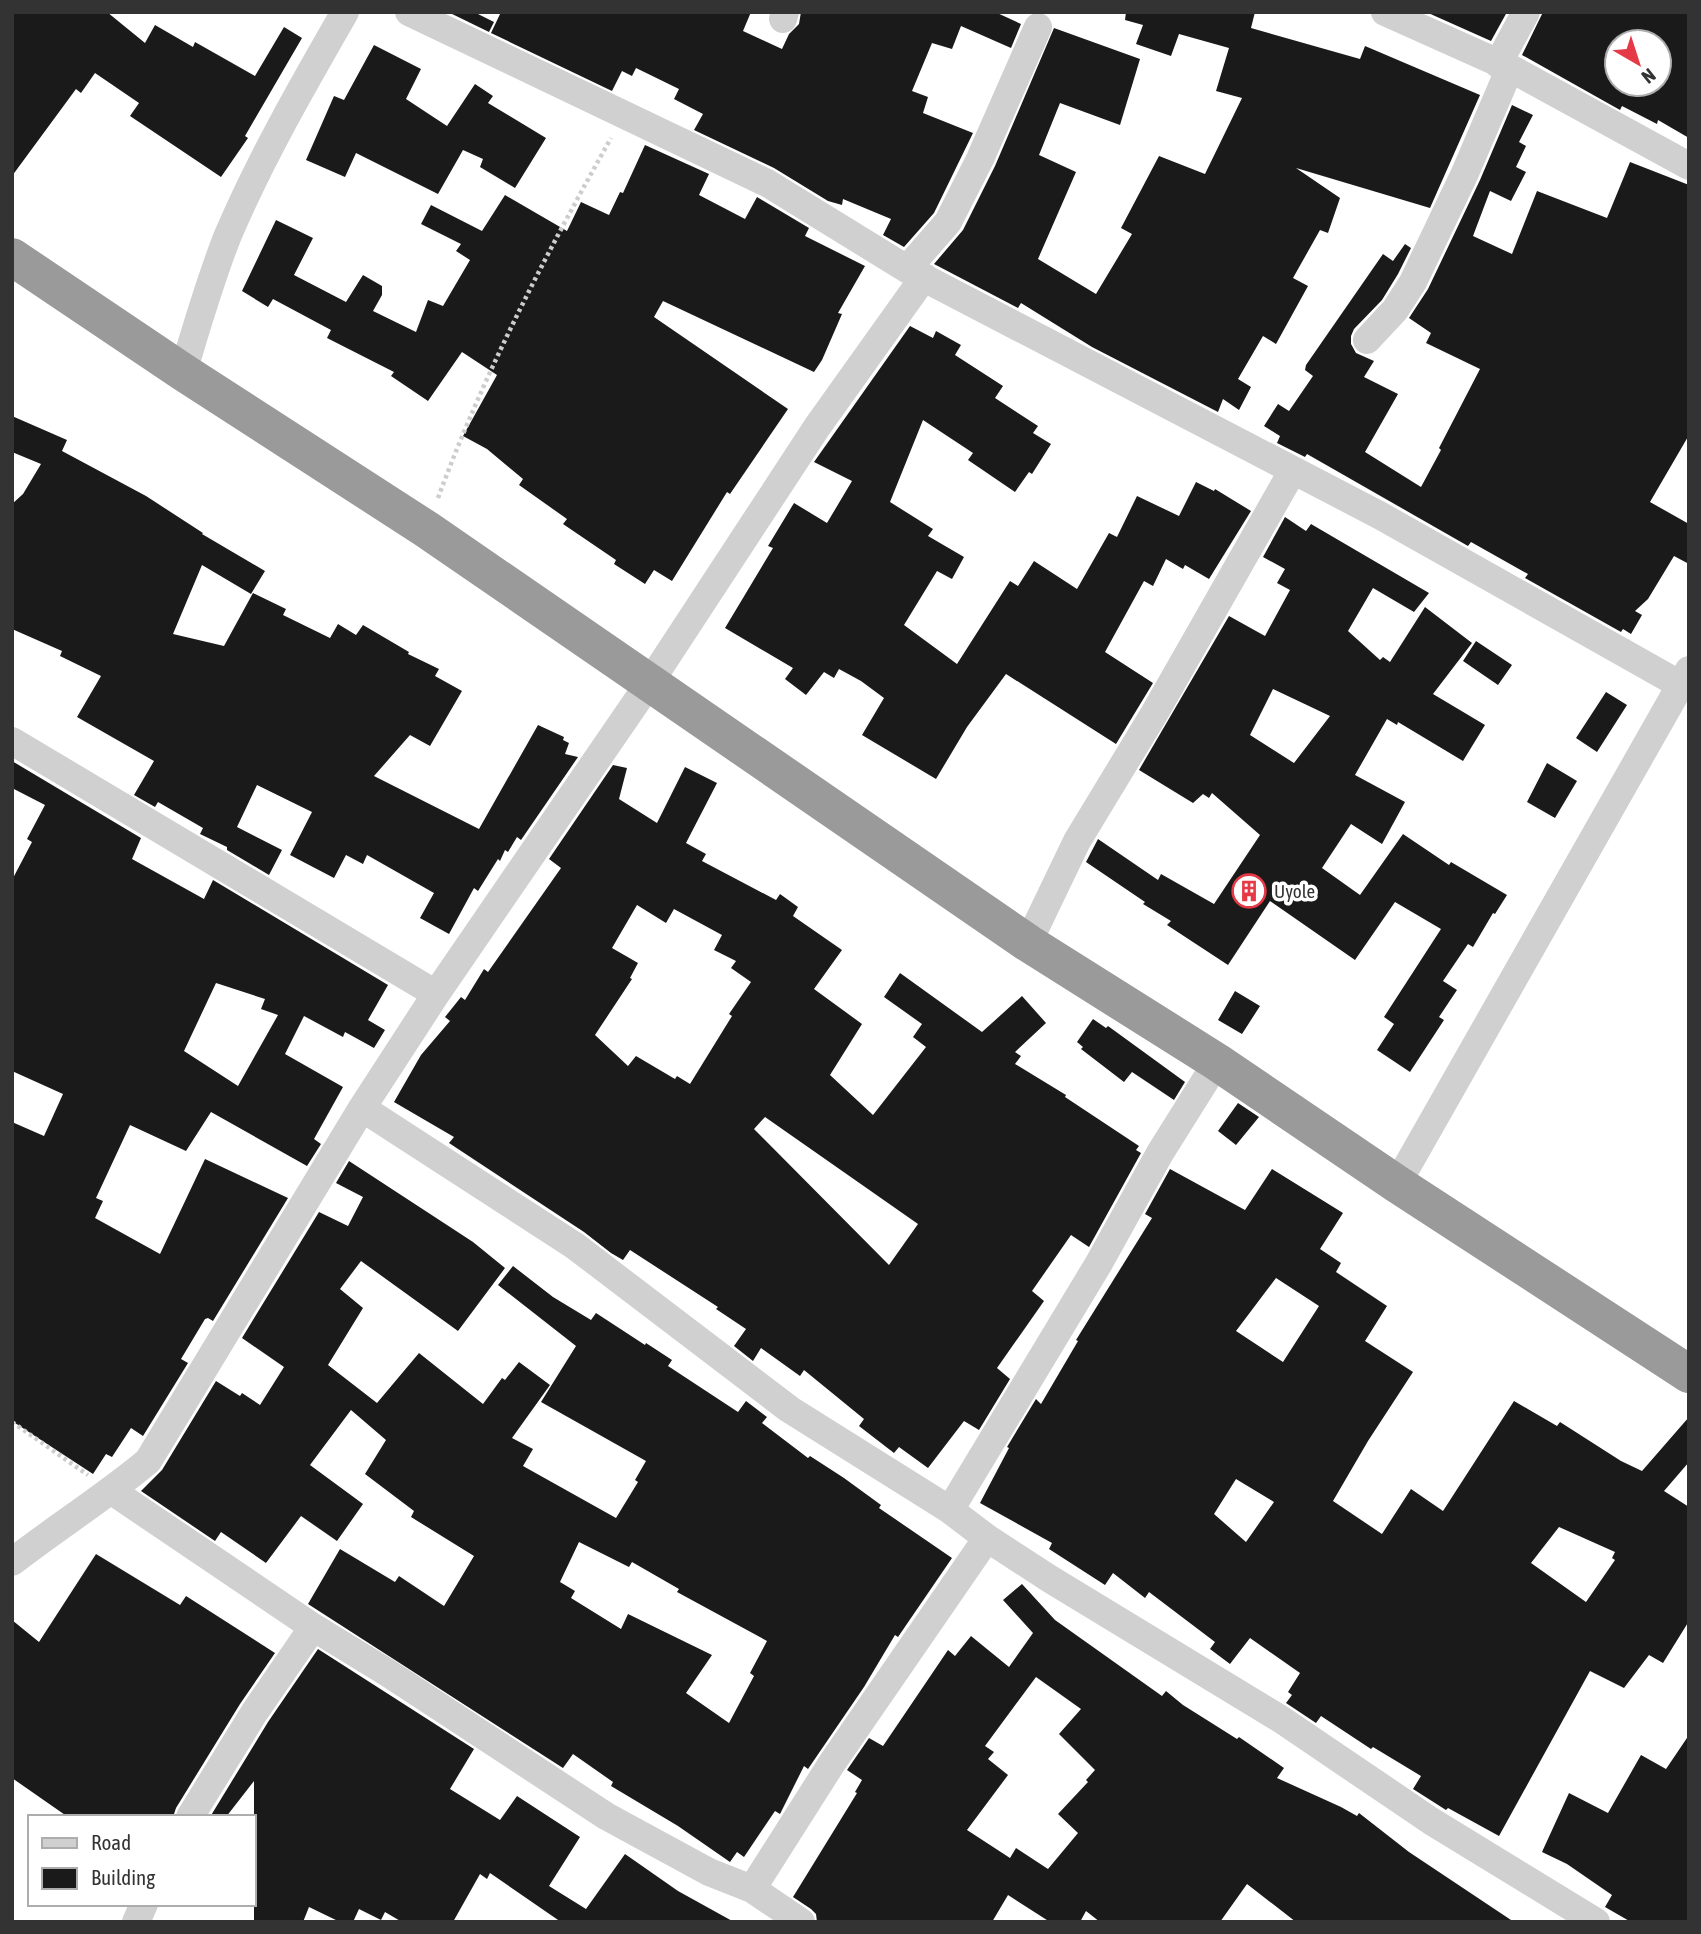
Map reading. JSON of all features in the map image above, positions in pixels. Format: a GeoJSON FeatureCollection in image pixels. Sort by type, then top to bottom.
{"type":"FeatureCollection","features":[{"type":"Feature","properties":{"kind":"highway"},"geometry":{"type":"LineString","coordinates":[[12,257],[183,372],[426,529],[1028,943],[1217,1062],[1397,1184],[1689,1374]]}},
{"type":"Feature","properties":{"kind":"street"},"geometry":{"type":"LineString","coordinates":[[183,372],[228,236],[286,116],[345,12]]}},
{"type":"Feature","properties":{"kind":"street"},"geometry":{"type":"LineString","coordinates":[[409,12],[767,183],[916,273],[1684,677],[1397,1184]]}},
{"type":"Feature","properties":{"kind":"street"},"geometry":{"type":"LineString","coordinates":[[1385,12],[1504,66],[1689,166]]}},
{"type":"Feature","properties":{"kind":"street"},"geometry":{"type":"LineString","coordinates":[[1367,340],[1395,310],[1413,282],[1465,173],[1526,12]]}},
{"type":"Feature","properties":{"kind":"street"},"geometry":{"type":"LineString","coordinates":[[12,1562],[51,1531],[112,1491],[148,1461],[362,1108],[436,994],[650,682],[948,222],[980,159],[1038,27]]}},
{"type":"Feature","properties":{"kind":"street"},"geometry":{"type":"LineString","coordinates":[[1028,943],[1077,841],[1293,470]]}},
{"type":"Feature","properties":{"kind":"street"},"geometry":{"type":"LineString","coordinates":[[12,741],[436,994]]}},
{"type":"Feature","properties":{"kind":"street"},"geometry":{"type":"LineString","coordinates":[[950,1510],[1099,1264],[1160,1153],[1217,1062]]}},
{"type":"Feature","properties":{"kind":"street"},"geometry":{"type":"LineString","coordinates":[[362,1108],[575,1246],[789,1409],[950,1510],[987,1538],[1282,1720],[1431,1821],[1596,1922]]}},
{"type":"Feature","properties":{"kind":"street"},"geometry":{"type":"LineString","coordinates":[[112,1491],[313,1627],[606,1816],[709,1872],[752,1889],[788,1918]]}},
{"type":"Feature","properties":{"kind":"street"},"geometry":{"type":"LineString","coordinates":[[752,1889],[832,1763],[987,1538]]}},
{"type":"Feature","properties":{"kind":"street"},"geometry":{"type":"LineString","coordinates":[[191,1815],[254,1713],[313,1627]]}},
{"type":"Feature","properties":{"kind":"street"},"geometry":{"type":"LineString","coordinates":[[136,1922],[143,1906]]}},
{"type":"Feature","properties":{"kind":"path"},"geometry":{"type":"LineString","coordinates":[[426,529],[459,439],[495,359],[582,188],[624,116]]}},
{"type":"Feature","properties":{"kind":"path"},"geometry":{"type":"LineString","coordinates":[[12,1422],[112,1491]]}},
{"type":"Feature","properties":{"kind":"building"},"geometry":{"type":"Polygon","coordinates":[[[12,12],[107,12],[145,43],[155,25],[193,47],[195,42],[255,76],[284,27],[302,38],[245,136],[248,138],[221,177],[130,116],[139,103],[95,73],[81,93],[76,89],[12,176],[12,12]]]}},
{"type":"Feature","properties":{"kind":"building"},"geometry":{"type":"Polygon","coordinates":[[[448,12],[474,12],[494,22],[489,32],[448,12]]]}},
{"type":"Feature","properties":{"kind":"building"},"geometry":{"type":"Polygon","coordinates":[[[501,12],[751,12],[743,31],[782,49],[789,34],[799,24],[801,12],[995,12],[1021,24],[1011,48],[961,26],[952,49],[932,43],[912,91],[928,97],[923,113],[973,133],[934,213],[904,247],[883,235],[891,219],[843,199],[842,205],[828,201],[774,168],[694,130],[703,114],[674,99],[679,89],[636,68],[632,76],[622,71],[612,91],[491,33],[501,12]]]}},
{"type":"Feature","properties":{"kind":"building"},"geometry":{"type":"Polygon","coordinates":[[[1126,12],[1255,12],[1251,28],[1360,59],[1365,46],[1480,95],[1430,208],[1296,168],[1340,198],[1328,233],[1320,230],[1293,278],[1308,286],[1276,344],[1263,336],[1238,379],[1251,387],[1239,410],[1223,399],[1218,412],[1092,347],[1021,303],[1018,308],[934,264],[963,230],[995,166],[1054,28],[1140,59],[1120,125],[1060,103],[1039,155],[1076,172],[1038,259],[1096,294],[1132,234],[1121,228],[1159,156],[1205,174],[1242,98],[1216,91],[1229,48],[1179,34],[1171,56],[1136,44],[1143,25],[1125,20],[1126,12]]]}},
{"type":"Feature","properties":{"kind":"building"},"geometry":{"type":"Polygon","coordinates":[[[1426,12],[1507,12],[1491,41],[1426,12]]]}},
{"type":"Feature","properties":{"kind":"building"},"geometry":{"type":"Polygon","coordinates":[[[1543,12],[1689,12],[1689,138],[1658,120],[1657,124],[1622,106],[1620,110],[1522,55],[1543,12]]]}},
{"type":"Feature","properties":{"kind":"building"},"geometry":{"type":"Polygon","coordinates":[[[374,45],[421,69],[406,99],[447,126],[475,84],[493,96],[488,103],[546,138],[515,188],[480,167],[483,159],[463,150],[438,194],[356,153],[345,177],[306,160],[334,96],[344,100],[374,45]]]}},
{"type":"Feature","properties":{"kind":"building"},"geometry":{"type":"Polygon","coordinates":[[[1512,105],[1533,115],[1519,142],[1526,146],[1516,167],[1526,172],[1511,201],[1490,191],[1473,236],[1512,254],[1537,191],[1607,218],[1630,162],[1689,185],[1689,435],[1650,502],[1689,524],[1689,564],[1674,556],[1648,599],[1635,611],[1642,615],[1631,634],[1623,629],[1621,632],[1525,578],[1528,574],[1471,542],[1468,546],[1307,454],[1305,457],[1277,443],[1280,436],[1264,426],[1278,404],[1289,411],[1313,376],[1305,370],[1306,365],[1383,254],[1393,261],[1405,244],[1411,248],[1398,274],[1382,300],[1354,329],[1351,344],[1356,353],[1374,361],[1364,377],[1398,394],[1365,452],[1421,487],[1480,369],[1426,343],[1431,333],[1409,318],[1428,289],[1512,105]]]}},
{"type":"Feature","properties":{"kind":"building"},"geometry":{"type":"Polygon","coordinates":[[[645,145],[709,174],[699,195],[745,219],[757,197],[809,228],[805,236],[865,266],[838,313],[842,314],[814,372],[663,301],[654,317],[788,409],[730,494],[727,492],[672,581],[654,570],[645,584],[614,564],[616,560],[563,524],[567,519],[519,485],[523,479],[487,449],[463,436],[497,375],[462,352],[428,401],[391,376],[394,372],[327,338],[331,330],[273,299],[268,307],[242,291],[276,220],[313,238],[294,275],[346,302],[363,275],[382,286],[382,295],[373,311],[416,332],[428,300],[443,306],[470,260],[456,251],[461,244],[421,224],[431,205],[482,231],[505,195],[567,231],[581,202],[609,215],[620,192],[623,193],[645,145]]]}},
{"type":"Feature","properties":{"kind":"building"},"geometry":{"type":"Polygon","coordinates":[[[910,326],[933,338],[936,331],[961,345],[955,355],[1003,386],[995,398],[1038,426],[1033,433],[1051,444],[1032,474],[1029,472],[1015,492],[968,460],[973,453],[923,420],[890,502],[933,529],[928,536],[964,557],[952,579],[937,571],[904,625],[957,664],[1010,581],[1018,586],[1034,561],[1077,589],[1109,533],[1117,537],[1137,496],[1179,516],[1196,482],[1214,491],[1215,489],[1251,511],[1209,579],[1185,565],[1183,569],[1166,559],[1153,586],[1144,581],[1105,652],[1153,683],[1116,744],[1006,674],[967,727],[936,779],[862,735],[884,698],[861,681],[839,669],[834,678],[824,672],[806,695],[785,679],[793,668],[725,628],[773,548],[768,546],[794,503],[827,523],[852,481],[814,462],[910,326]]]}},
{"type":"Feature","properties":{"kind":"building"},"geometry":{"type":"Polygon","coordinates":[[[12,416],[67,440],[62,451],[146,496],[202,534],[265,571],[251,594],[202,565],[173,634],[224,646],[253,593],[286,609],[283,615],[330,638],[338,624],[356,635],[363,625],[409,652],[408,654],[439,669],[435,676],[462,691],[430,746],[410,735],[374,776],[479,829],[538,725],[564,737],[563,740],[569,743],[565,754],[578,757],[521,840],[517,837],[508,852],[505,850],[478,891],[474,888],[449,934],[420,918],[434,893],[367,855],[363,864],[346,855],[334,878],[290,855],[312,812],[257,785],[237,827],[282,850],[269,875],[227,850],[227,847],[200,834],[203,828],[158,802],[155,807],[134,795],[154,761],[77,717],[101,676],[60,656],[62,651],[12,629],[12,504],[23,494],[41,464],[12,452],[12,416]]]}},
{"type":"Feature","properties":{"kind":"building"},"geometry":{"type":"Polygon","coordinates":[[[1285,517],[1306,531],[1311,524],[1429,593],[1414,612],[1373,588],[1348,631],[1380,660],[1383,657],[1390,662],[1425,607],[1472,643],[1433,694],[1485,725],[1463,761],[1398,722],[1397,725],[1387,719],[1355,775],[1405,802],[1382,844],[1351,824],[1322,868],[1360,895],[1403,834],[1449,865],[1451,862],[1507,895],[1473,947],[1468,944],[1443,981],[1457,990],[1439,1017],[1444,1020],[1410,1072],[1377,1050],[1394,1024],[1384,1017],[1441,929],[1395,902],[1355,960],[1270,901],[1228,965],[1167,925],[1171,921],[1086,862],[1098,839],[1158,880],[1161,874],[1214,904],[1260,835],[1212,793],[1209,798],[1203,794],[1193,803],[1139,770],[1229,616],[1265,636],[1290,590],[1277,583],[1285,569],[1263,557],[1285,517]],[[1273,689],[1250,735],[1294,763],[1330,716],[1273,689]]]}},
{"type":"Feature","properties":{"kind":"building"},"geometry":{"type":"Polygon","coordinates":[[[1476,641],[1512,665],[1498,685],[1463,661],[1476,641]]]}},
{"type":"Feature","properties":{"kind":"building"},"geometry":{"type":"Polygon","coordinates":[[[1606,692],[1627,705],[1597,752],[1576,738],[1606,692]]]}},
{"type":"Feature","properties":{"kind":"building"},"geometry":{"type":"Polygon","coordinates":[[[12,761],[141,838],[132,859],[204,899],[213,880],[388,985],[368,1020],[385,1030],[374,1048],[345,1032],[343,1037],[304,1016],[285,1054],[343,1087],[314,1139],[321,1144],[307,1166],[211,1112],[186,1151],[130,1125],[96,1198],[103,1201],[95,1218],[160,1254],[205,1159],[288,1198],[213,1321],[205,1319],[181,1359],[188,1363],[143,1436],[131,1428],[112,1457],[106,1454],[93,1474],[12,1421],[12,1122],[44,1136],[63,1094],[12,1071],[12,880],[32,842],[27,839],[45,805],[12,788],[12,761]],[[216,983],[184,1051],[238,1086],[278,1015],[261,1009],[265,999],[216,983]]]}},
{"type":"Feature","properties":{"kind":"building"},"geometry":{"type":"Polygon","coordinates":[[[1547,763],[1577,781],[1555,818],[1527,802],[1547,763]]]}},
{"type":"Feature","properties":{"kind":"building"},"geometry":{"type":"Polygon","coordinates":[[[613,765],[627,768],[619,799],[657,823],[685,767],[717,783],[686,843],[706,854],[702,861],[776,900],[780,894],[798,907],[793,916],[842,950],[814,989],[862,1024],[830,1075],[873,1115],[926,1047],[913,1037],[922,1024],[884,997],[900,973],[982,1032],[1022,996],[1046,1023],[1015,1052],[1021,1056],[1015,1064],[1066,1095],[1065,1097],[1139,1146],[1136,1150],[1141,1153],[1089,1247],[1071,1235],[1032,1291],[1044,1301],[997,1368],[1010,1379],[979,1430],[964,1421],[928,1468],[899,1447],[894,1453],[859,1426],[864,1419],[804,1370],[800,1376],[761,1348],[753,1361],[734,1346],[746,1329],[716,1309],[718,1307],[630,1250],[623,1260],[611,1253],[584,1232],[449,1143],[454,1137],[394,1102],[421,1055],[450,1021],[445,1017],[461,997],[465,1000],[484,969],[488,972],[561,868],[549,859],[613,765]],[[637,905],[612,948],[638,963],[630,978],[632,979],[595,1035],[628,1066],[636,1056],[675,1079],[677,1076],[690,1084],[732,1016],[729,1014],[751,982],[731,968],[736,961],[714,950],[722,935],[674,909],[666,923],[637,905]],[[765,1117],[754,1129],[889,1265],[918,1224],[765,1117]]]}},
{"type":"Feature","properties":{"kind":"building"},"geometry":{"type":"Polygon","coordinates":[[[1235,991],[1260,1006],[1242,1034],[1218,1020],[1235,991]]]}},
{"type":"Feature","properties":{"kind":"building"},"geometry":{"type":"Polygon","coordinates":[[[1093,1019],[1106,1028],[1108,1026],[1185,1082],[1174,1100],[1132,1072],[1124,1082],[1081,1049],[1083,1047],[1077,1042],[1093,1019]]]}},
{"type":"Feature","properties":{"kind":"building"},"geometry":{"type":"Polygon","coordinates":[[[1238,1103],[1259,1117],[1236,1145],[1218,1131],[1238,1103]]]}},
{"type":"Feature","properties":{"kind":"building"},"geometry":{"type":"Polygon","coordinates":[[[349,1161],[473,1242],[505,1268],[458,1331],[361,1261],[340,1289],[363,1308],[328,1365],[377,1403],[419,1353],[483,1404],[502,1378],[505,1380],[519,1362],[550,1385],[512,1438],[533,1449],[523,1466],[616,1518],[638,1482],[635,1480],[646,1461],[541,1402],[576,1346],[498,1285],[513,1266],[553,1297],[591,1320],[596,1313],[645,1345],[646,1343],[672,1360],[668,1366],[738,1412],[746,1401],[767,1417],[762,1423],[808,1458],[810,1456],[844,1478],[881,1505],[879,1508],[952,1558],[898,1637],[895,1635],[864,1687],[808,1769],[804,1766],[780,1814],[775,1811],[744,1857],[737,1852],[730,1862],[678,1826],[611,1786],[613,1782],[573,1754],[563,1768],[308,1604],[340,1549],[395,1582],[399,1576],[444,1606],[474,1556],[411,1517],[414,1511],[365,1474],[386,1440],[351,1410],[310,1465],[363,1504],[337,1541],[301,1516],[266,1563],[221,1532],[215,1541],[141,1491],[162,1470],[216,1381],[260,1405],[284,1367],[242,1338],[319,1212],[348,1226],[363,1197],[336,1183],[349,1161]],[[579,1542],[560,1582],[575,1591],[571,1598],[621,1629],[628,1614],[712,1655],[686,1693],[729,1723],[754,1676],[750,1673],[767,1641],[677,1592],[679,1589],[632,1562],[629,1567],[579,1542]]]}},
{"type":"Feature","properties":{"kind":"building"},"geometry":{"type":"Polygon","coordinates":[[[1170,1169],[1245,1210],[1272,1169],[1343,1213],[1320,1249],[1341,1263],[1336,1272],[1387,1306],[1365,1341],[1413,1372],[1333,1501],[1382,1534],[1411,1489],[1443,1511],[1514,1401],[1557,1426],[1560,1422],[1621,1461],[1642,1471],[1689,1417],[1689,1462],[1664,1491],[1689,1507],[1689,1621],[1663,1663],[1649,1655],[1624,1688],[1590,1671],[1499,1836],[1448,1808],[1446,1810],[1413,1789],[1421,1776],[1373,1747],[1371,1749],[1321,1716],[1316,1723],[1286,1703],[1292,1695],[1288,1692],[1300,1673],[1250,1638],[1230,1664],[1210,1649],[1215,1642],[1149,1592],[1145,1598],[1113,1573],[1105,1585],[1049,1549],[1052,1543],[980,1503],[1009,1448],[1007,1447],[1036,1399],[1041,1404],[1078,1341],[1076,1340],[1152,1218],[1145,1214],[1170,1169]],[[1276,1278],[1236,1331],[1283,1362],[1319,1306],[1276,1278]],[[1236,1479],[1214,1514],[1246,1542],[1274,1502],[1236,1479]],[[1559,1527],[1531,1563],[1586,1602],[1615,1560],[1612,1558],[1615,1552],[1559,1527]]]}},
{"type":"Feature","properties":{"kind":"building"},"geometry":{"type":"Polygon","coordinates":[[[96,1554],[180,1605],[186,1596],[275,1653],[240,1704],[174,1815],[65,1815],[12,1778],[12,1620],[39,1642],[96,1554]]]}},
{"type":"Feature","properties":{"kind":"building"},"geometry":{"type":"Polygon","coordinates":[[[1022,1584],[1055,1620],[1162,1696],[1166,1691],[1183,1705],[1237,1739],[1239,1737],[1284,1768],[1277,1778],[1357,1816],[1359,1813],[1409,1852],[1514,1922],[1296,1922],[1247,1884],[1220,1922],[1100,1922],[1086,1911],[1080,1922],[1050,1922],[1008,1895],[992,1922],[817,1922],[816,1914],[793,1897],[857,1793],[855,1792],[862,1780],[847,1770],[869,1738],[883,1746],[948,1650],[955,1656],[971,1636],[1009,1667],[1033,1633],[1003,1600],[1022,1584]],[[1036,1677],[985,1746],[994,1752],[988,1759],[1008,1775],[967,1830],[1010,1858],[1016,1848],[1048,1869],[1078,1833],[1058,1814],[1088,1782],[1086,1780],[1095,1770],[1059,1734],[1081,1709],[1036,1677]]]}},
{"type":"Feature","properties":{"kind":"building"},"geometry":{"type":"Polygon","coordinates":[[[318,1649],[474,1749],[450,1789],[500,1820],[517,1796],[580,1837],[549,1886],[586,1909],[625,1854],[678,1891],[734,1922],[561,1922],[490,1873],[487,1879],[480,1874],[453,1922],[402,1922],[385,1912],[381,1920],[359,1909],[353,1922],[340,1922],[309,1907],[303,1922],[254,1922],[254,1781],[228,1815],[211,1815],[268,1722],[318,1649]]]}},
{"type":"Feature","properties":{"kind":"building"},"geometry":{"type":"Polygon","coordinates":[[[1689,1735],[1689,1922],[1631,1922],[1605,1907],[1612,1895],[1567,1864],[1542,1852],[1569,1793],[1608,1813],[1641,1755],[1666,1769],[1689,1735]]]}},
{"type":"Feature","properties":{"kind":"place","name":"Uyole"},"geometry":{"type":"Point","coordinates":[1249,891]}}]}
